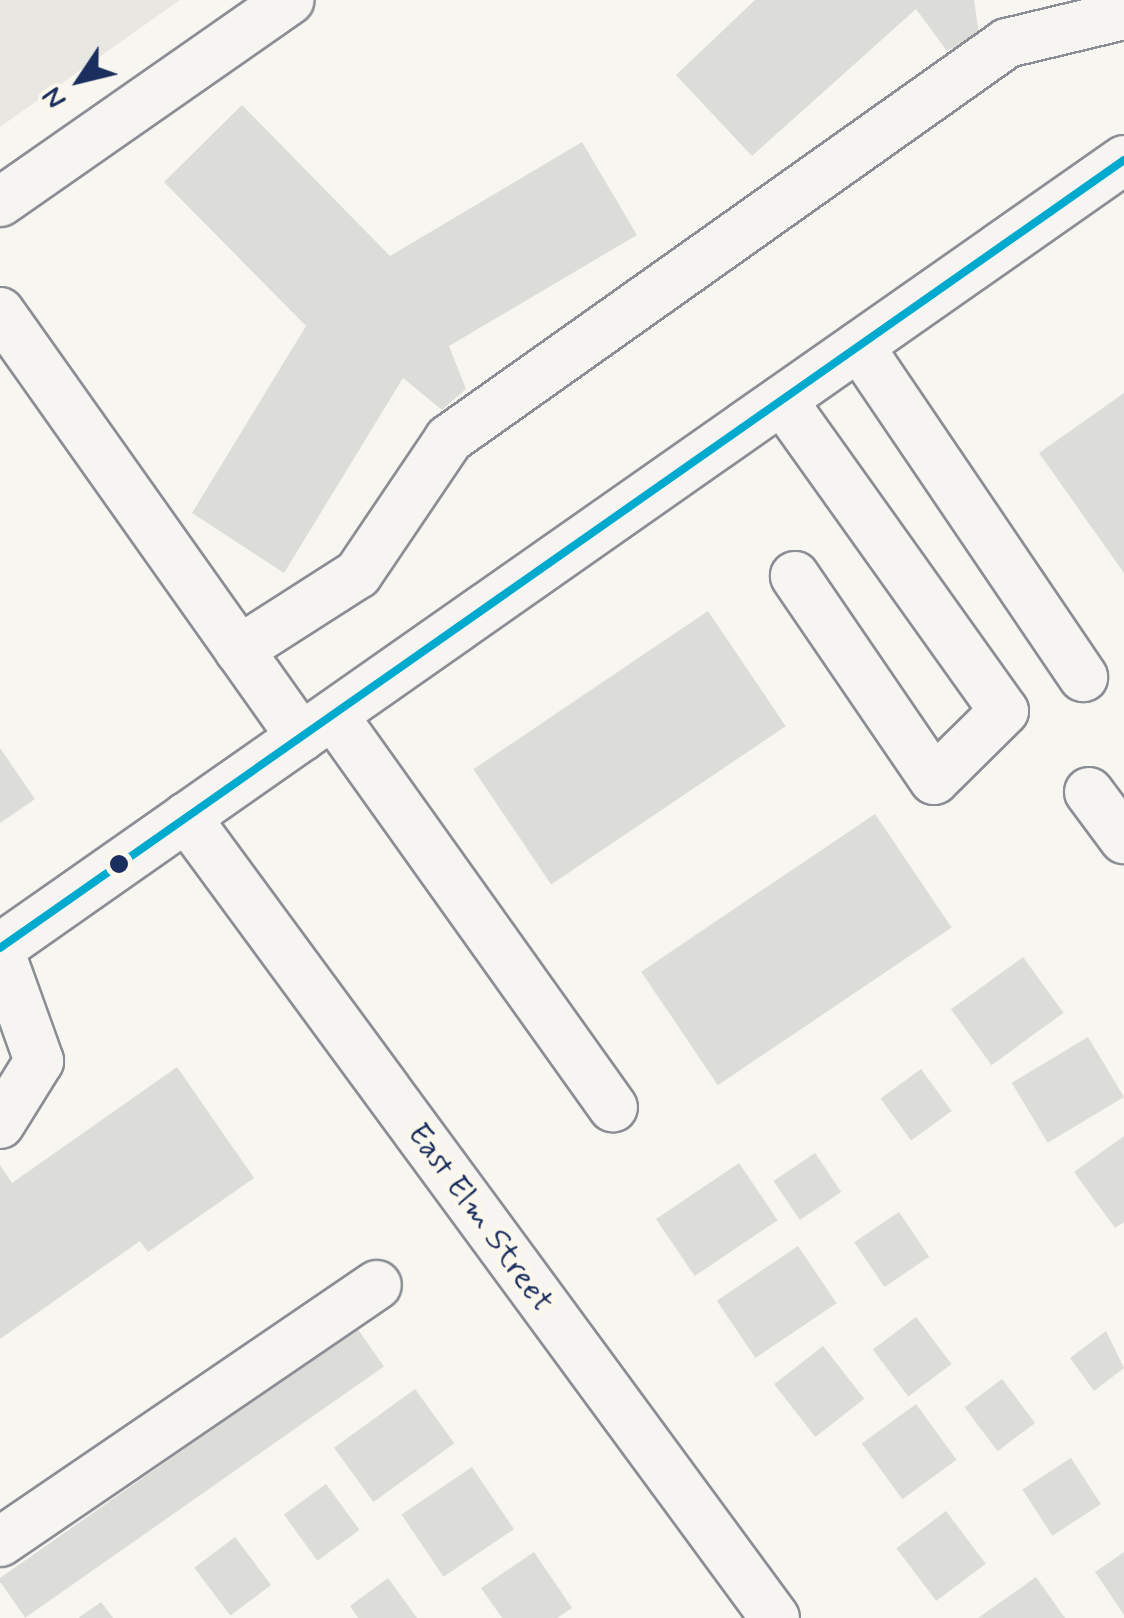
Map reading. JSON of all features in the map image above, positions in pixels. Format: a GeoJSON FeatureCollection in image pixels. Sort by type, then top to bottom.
{"type":"FeatureCollection","features":[{"type":"Feature","properties":{"kind":"street"},"geometry":{"type":"LineString","coordinates":[[0,202],[290,0]]}},
{"type":"Feature","properties":{"kind":"street"},"geometry":{"type":"LineString","coordinates":[[239,650],[358,574],[450,439],[1007,43],[1124,15]]}},
{"type":"Feature","properties":{"kind":"street"},"geometry":{"type":"LineString","coordinates":[[0,1124],[39,1061],[0,950],[1124,160]]}},
{"type":"Feature","properties":{"kind":"street"},"geometry":{"type":"LineString","coordinates":[[0,312],[239,650],[317,726],[614,1107]]}},
{"type":"Feature","properties":{"kind":"street"},"geometry":{"type":"LineString","coordinates":[[859,346],[1083,677]]}},
{"type":"Feature","properties":{"kind":"street"},"geometry":{"type":"LineString","coordinates":[[782,400],[1004,711],[934,780],[795,576]]}},
{"type":"Feature","properties":{"kind":"street"},"geometry":{"type":"LineString","coordinates":[[1090,792],[1124,839]]}},
{"type":"Feature","properties":{"kind":"street","name":"East Elm Street"},"geometry":{"type":"LineString","coordinates":[[186,818],[774,1618]]}},
{"type":"Feature","properties":{"kind":"street"},"geometry":{"type":"LineString","coordinates":[[0,1542],[378,1285]]}},
{"type":"Feature","properties":{"kind":"shaded area"},"geometry":{"type":"Polygon","coordinates":[[[0,0],[180,0],[0,127],[0,0]]]}},
{"type":"Feature","properties":{"kind":"building"},"geometry":{"type":"Polygon","coordinates":[[[755,0],[974,0],[979,34],[947,51],[916,9],[752,156],[676,75],[755,0]]]}},
{"type":"Feature","properties":{"kind":"building"},"geometry":{"type":"Polygon","coordinates":[[[242,105],[390,256],[582,142],[637,235],[449,346],[466,389],[442,410],[403,378],[284,573],[192,513],[306,326],[164,182],[242,105]]]}},
{"type":"Feature","properties":{"kind":"building"},"geometry":{"type":"Polygon","coordinates":[[[1124,393],[1124,573],[1039,453],[1124,393]]]}},
{"type":"Feature","properties":{"kind":"building"},"geometry":{"type":"Polygon","coordinates":[[[708,611],[786,726],[551,884],[473,769],[708,611]]]}},
{"type":"Feature","properties":{"kind":"building"},"geometry":{"type":"Polygon","coordinates":[[[0,748],[35,799],[0,823],[0,748]]]}},
{"type":"Feature","properties":{"kind":"building"},"geometry":{"type":"Polygon","coordinates":[[[875,814],[952,928],[718,1085],[641,972],[875,814]]]}},
{"type":"Feature","properties":{"kind":"building"},"geometry":{"type":"Polygon","coordinates":[[[1023,957],[1064,1013],[992,1065],[951,1009],[1023,957]]]}},
{"type":"Feature","properties":{"kind":"building"},"geometry":{"type":"Polygon","coordinates":[[[1088,1037],[1124,1097],[1048,1143],[1012,1083],[1088,1037]]]}},
{"type":"Feature","properties":{"kind":"building"},"geometry":{"type":"Polygon","coordinates":[[[177,1067],[254,1178],[148,1252],[140,1241],[0,1339],[0,1165],[12,1183],[177,1067]]]}},
{"type":"Feature","properties":{"kind":"building"},"geometry":{"type":"Polygon","coordinates":[[[921,1069],[952,1111],[911,1140],[881,1098],[921,1069]]]}},
{"type":"Feature","properties":{"kind":"building"},"geometry":{"type":"Polygon","coordinates":[[[1124,1136],[1124,1222],[1115,1228],[1074,1172],[1124,1136]]]}},
{"type":"Feature","properties":{"kind":"building"},"geometry":{"type":"Polygon","coordinates":[[[815,1153],[841,1192],[800,1220],[774,1181],[815,1153]]]}},
{"type":"Feature","properties":{"kind":"building"},"geometry":{"type":"Polygon","coordinates":[[[739,1163],[778,1220],[695,1276],[656,1219],[739,1163]]]}},
{"type":"Feature","properties":{"kind":"building"},"geometry":{"type":"Polygon","coordinates":[[[899,1212],[929,1257],[884,1287],[854,1242],[899,1212]]]}},
{"type":"Feature","properties":{"kind":"building"},"geometry":{"type":"Polygon","coordinates":[[[798,1246],[837,1303],[755,1358],[717,1301],[798,1246]]]}},
{"type":"Feature","properties":{"kind":"building"},"geometry":{"type":"Polygon","coordinates":[[[916,1317],[952,1364],[908,1397],[873,1349],[916,1317]]]}},
{"type":"Feature","properties":{"kind":"building"},"geometry":{"type":"Polygon","coordinates":[[[357,1328],[384,1367],[25,1618],[0,1578],[357,1328]]]}},
{"type":"Feature","properties":{"kind":"building"},"geometry":{"type":"Polygon","coordinates":[[[1106,1331],[1124,1368],[1094,1391],[1070,1358],[1106,1331]]]}},
{"type":"Feature","properties":{"kind":"building"},"geometry":{"type":"Polygon","coordinates":[[[823,1346],[864,1399],[815,1437],[774,1384],[823,1346]]]}},
{"type":"Feature","properties":{"kind":"building"},"geometry":{"type":"Polygon","coordinates":[[[1002,1379],[1035,1423],[998,1451],[964,1407],[1002,1379]]]}},
{"type":"Feature","properties":{"kind":"building"},"geometry":{"type":"Polygon","coordinates":[[[415,1389],[454,1443],[373,1502],[334,1448],[415,1389]]]}},
{"type":"Feature","properties":{"kind":"building"},"geometry":{"type":"Polygon","coordinates":[[[916,1404],[957,1460],[902,1499],[862,1443],[916,1404]]]}},
{"type":"Feature","properties":{"kind":"building"},"geometry":{"type":"Polygon","coordinates":[[[1071,1458],[1101,1504],[1052,1536],[1022,1490],[1071,1458]]]}},
{"type":"Feature","properties":{"kind":"building"},"geometry":{"type":"Polygon","coordinates":[[[472,1467],[514,1529],[443,1577],[402,1515],[472,1467]]]}},
{"type":"Feature","properties":{"kind":"building"},"geometry":{"type":"Polygon","coordinates":[[[326,1484],[360,1530],[317,1561],[284,1515],[326,1484]]]}},
{"type":"Feature","properties":{"kind":"building"},"geometry":{"type":"Polygon","coordinates":[[[946,1511],[986,1564],[936,1601],[896,1548],[946,1511]]]}},
{"type":"Feature","properties":{"kind":"building"},"geometry":{"type":"Polygon","coordinates":[[[235,1537],[271,1585],[230,1616],[194,1568],[235,1537]]]}},
{"type":"Feature","properties":{"kind":"building"},"geometry":{"type":"Polygon","coordinates":[[[534,1552],[572,1608],[557,1618],[502,1618],[481,1588],[534,1552]]]}},
{"type":"Feature","properties":{"kind":"building"},"geometry":{"type":"Polygon","coordinates":[[[1124,1552],[1124,1615],[1095,1572],[1124,1552]]]}},
{"type":"Feature","properties":{"kind":"building"},"geometry":{"type":"Polygon","coordinates":[[[1036,1577],[1065,1618],[978,1618],[1036,1577]]]}},
{"type":"Feature","properties":{"kind":"building"},"geometry":{"type":"Polygon","coordinates":[[[388,1578],[417,1618],[358,1618],[350,1606],[388,1578]]]}},
{"type":"Feature","properties":{"kind":"building"},"geometry":{"type":"Polygon","coordinates":[[[101,1602],[113,1618],[78,1618],[101,1602]]]}},
{"type":"Feature","properties":{"kind":"transit line"},"geometry":{"type":"LineString","coordinates":[[0,948],[1124,160]]}}]}
